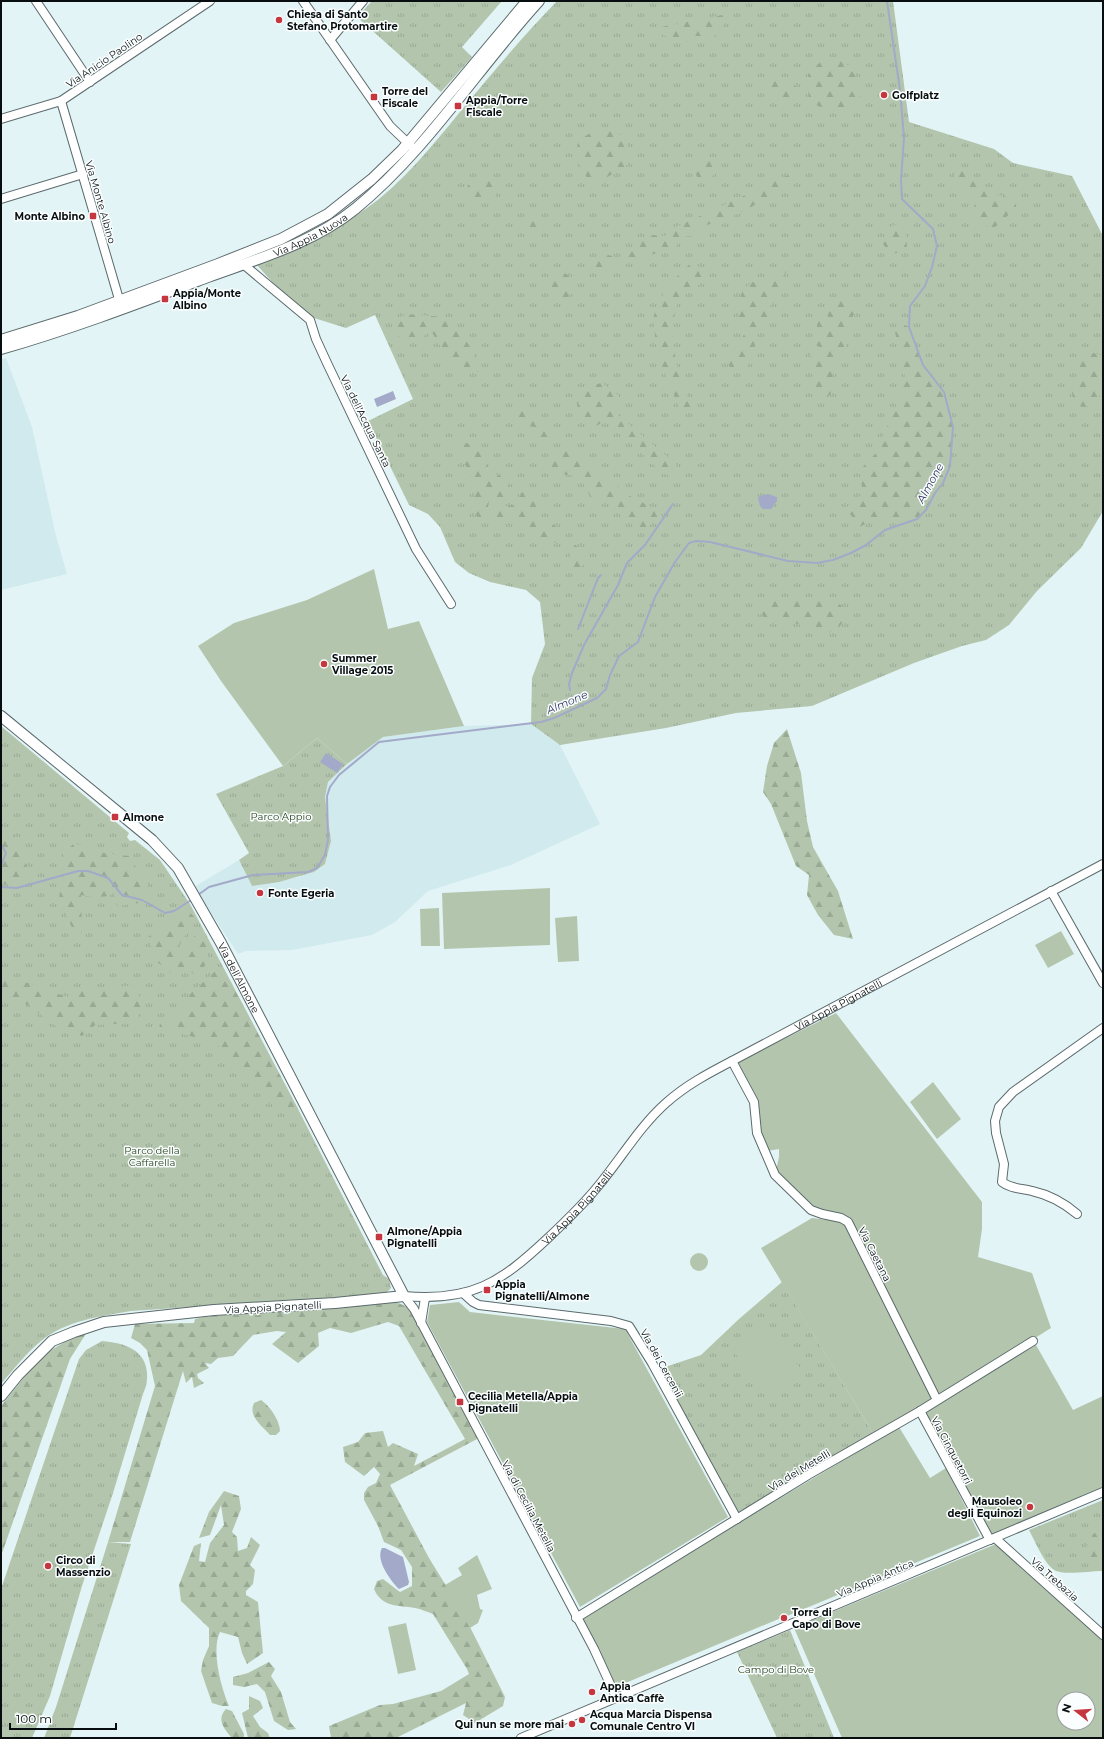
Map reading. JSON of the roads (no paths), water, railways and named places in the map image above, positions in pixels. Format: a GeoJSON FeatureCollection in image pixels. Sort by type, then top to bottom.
{"type":"FeatureCollection","features":[{"type":"Feature","properties":{"kind":"main road","name":"Via Appia Nuova"},"geometry":{"type":"LineString","coordinates":[[1,350],[53,334],[266,245],[304,228],[337,208],[412,147],[527,1]]}},
{"type":"Feature","properties":{"kind":"main road","name":"Via Appia Nuova"},"geometry":{"type":"LineString","coordinates":[[1,340],[121,305],[242,264],[310,237],[333,224],[354,210],[375,191],[539,1]]}},
{"type":"Feature","properties":{"kind":"main road","name":"Via dell'Almone"},"geometry":{"type":"LineString","coordinates":[[1,716],[152,840],[178,868],[199,904],[360,1209],[404,1296]]}},
{"type":"Feature","properties":{"kind":"main road","name":"Via Appia Pignatelli"},"geometry":{"type":"LineString","coordinates":[[1,1396],[23,1369],[52,1341],[104,1322],[214,1310],[335,1303],[404,1296]]}},
{"type":"Feature","properties":{"kind":"street"},"geometry":{"type":"LineString","coordinates":[[36,1],[90,82]]}},
{"type":"Feature","properties":{"kind":"street","name":"Via Anicio Paolino"},"geometry":{"type":"LineString","coordinates":[[1,120],[61,101],[210,1]]}},
{"type":"Feature","properties":{"kind":"street"},"geometry":{"type":"LineString","coordinates":[[303,1],[390,126],[412,147]]}},
{"type":"Feature","properties":{"kind":"street"},"geometry":{"type":"LineString","coordinates":[[330,40],[363,1]]}},
{"type":"Feature","properties":{"kind":"street","name":"Via Monte Albino"},"geometry":{"type":"LineString","coordinates":[[61,101],[121,305]]}},
{"type":"Feature","properties":{"kind":"street"},"geometry":{"type":"LineString","coordinates":[[1,199],[83,174]]}},
{"type":"Feature","properties":{"kind":"street","name":"Via dell'Acqua Santa"},"geometry":{"type":"LineString","coordinates":[[242,264],[310,320],[321,351],[416,549],[451,604]]}},
{"type":"Feature","properties":{"kind":"street","name":"Via Appia Pignatelli"},"geometry":{"type":"LineString","coordinates":[[404,1296],[425,1298],[463,1293],[496,1280],[518,1266],[556,1231],[599,1186],[645,1125],[666,1103],[684,1088],[732,1060],[1103,864]]}},
{"type":"Feature","properties":{"kind":"street"},"geometry":{"type":"LineString","coordinates":[[1051,891],[1103,982]]}},
{"type":"Feature","properties":{"kind":"street"},"geometry":{"type":"LineString","coordinates":[[1077,1214],[1055,1198],[1031,1190],[1008,1186],[1002,1182],[1004,1164],[996,1132],[995,1121],[999,1107],[1013,1092],[1103,1028]]}},
{"type":"Feature","properties":{"kind":"street","name":"Via Caetana"},"geometry":{"type":"LineString","coordinates":[[732,1060],[754,1102],[757,1133],[772,1171],[780,1181],[811,1210],[841,1218],[848,1222],[937,1400]]}},
{"type":"Feature","properties":{"kind":"street","name":"Via dei Cercenii"},"geometry":{"type":"LineString","coordinates":[[463,1293],[479,1305],[611,1321],[629,1326],[652,1363],[737,1519]]}},
{"type":"Feature","properties":{"kind":"street","name":"Via di Cecilia Metella"},"geometry":{"type":"LineString","coordinates":[[404,1296],[422,1324],[576,1618],[603,1666],[616,1697]]}},
{"type":"Feature","properties":{"kind":"street"},"geometry":{"type":"LineString","coordinates":[[422,1324],[425,1298]]}},
{"type":"Feature","properties":{"kind":"street","name":"Via dei Metelli"},"geometry":{"type":"LineString","coordinates":[[576,1618],[808,1475],[920,1411],[1033,1342]]}},
{"type":"Feature","properties":{"kind":"street","name":"Via Cinquetorri"},"geometry":{"type":"LineString","coordinates":[[920,1411],[992,1539]]}},
{"type":"Feature","properties":{"kind":"street","name":"Via Appia Antica"},"geometry":{"type":"LineString","coordinates":[[521,1738],[1103,1492]]}},
{"type":"Feature","properties":{"kind":"street","name":"Via Trebazia"},"geometry":{"type":"LineString","coordinates":[[992,1539],[1103,1635]]}},
{"type":"Feature","properties":{"kind":"water"},"geometry":{"type":"Polygon","coordinates":[[[393,391],[396,399],[377,407],[374,399],[393,391]]]}},
{"type":"Feature","properties":{"kind":"water"},"geometry":{"type":"Polygon","coordinates":[[[768,494],[777,497],[777,501],[771,509],[763,509],[760,506],[758,498],[768,494]]]}},
{"type":"Feature","properties":{"kind":"water"},"geometry":{"type":"Polygon","coordinates":[[[326,753],[343,764],[337,773],[320,762],[326,753]]]}},
{"type":"Feature","properties":{"kind":"water"},"geometry":{"type":"Polygon","coordinates":[[[382,1548],[403,1557],[409,1582],[408,1585],[399,1589],[388,1576],[382,1564],[380,1553],[382,1548]]]}},
{"type":"Feature","properties":{"kind":"waterway","name":"Almone"},"geometry":{"type":"LineString","coordinates":[[198,895],[209,887],[253,875],[308,872],[317,868],[325,855],[328,840],[327,796],[330,787],[339,775],[379,742],[541,722],[554,718],[597,698],[606,689],[610,675],[619,656],[638,642],[655,597],[675,562],[689,543],[696,541],[710,542],[788,561],[817,563],[833,560],[851,553],[866,545],[885,530],[917,519],[926,510],[935,493],[943,483],[950,466],[953,427],[944,392],[923,365],[909,327],[910,306],[925,286],[932,267],[937,246],[933,229],[902,199],[901,180],[904,138],[900,90],[887,1]]}},
{"type":"Feature","properties":{"kind":"waterway"},"geometry":{"type":"LineString","coordinates":[[570,690],[569,684],[572,673],[584,645],[618,585],[627,563],[645,545],[673,504]]}},
{"type":"Feature","properties":{"kind":"waterway"},"geometry":{"type":"LineString","coordinates":[[578,629],[598,578],[601,575]]}},
{"type":"Feature","properties":{"kind":"waterway","name":"Almone"},"geometry":{"type":"LineString","coordinates":[[1,844],[6,853],[1,866]]}},
{"type":"Feature","properties":{"kind":"waterway","name":"Almone"},"geometry":{"type":"LineString","coordinates":[[1,887],[17,888],[78,871],[88,871],[108,878],[122,895],[142,900],[165,913],[174,911],[193,899]]}},
{"type":"Feature","properties":{"kind":"place","name":"Chiesa di Santo Stefano Protomartire"},"geometry":{"type":"Point","coordinates":[279,20]}},
{"type":"Feature","properties":{"kind":"place","name":"Golfplatz"},"geometry":{"type":"Point","coordinates":[884,95]}},
{"type":"Feature","properties":{"kind":"place","name":"Torre del Fiscale"},"geometry":{"type":"Point","coordinates":[374,97]}},
{"type":"Feature","properties":{"kind":"place","name":"Appia/Torre Fiscale"},"geometry":{"type":"Point","coordinates":[458,106]}},
{"type":"Feature","properties":{"kind":"place","name":"Monte Albino"},"geometry":{"type":"Point","coordinates":[93,216]}},
{"type":"Feature","properties":{"kind":"place","name":"Appia/Monte Albino"},"geometry":{"type":"Point","coordinates":[165,299]}},
{"type":"Feature","properties":{"kind":"place","name":"Summer Village 2015"},"geometry":{"type":"Point","coordinates":[324,664]}},
{"type":"Feature","properties":{"kind":"place","name":"Almone"},"geometry":{"type":"Point","coordinates":[115,817]}},
{"type":"Feature","properties":{"kind":"place","name":"Fonte Egeria"},"geometry":{"type":"Point","coordinates":[260,893]}},
{"type":"Feature","properties":{"kind":"place","name":"Almone/Appia Pignatelli"},"geometry":{"type":"Point","coordinates":[379,1237]}},
{"type":"Feature","properties":{"kind":"place","name":"Appia Pignatelli/Almone"},"geometry":{"type":"Point","coordinates":[487,1290]}},
{"type":"Feature","properties":{"kind":"place","name":"Cecilia Metella/Appia Pignatelli"},"geometry":{"type":"Point","coordinates":[460,1402]}},
{"type":"Feature","properties":{"kind":"place","name":"Mausoleo degli Equinozi"},"geometry":{"type":"Point","coordinates":[1030,1507]}},
{"type":"Feature","properties":{"kind":"place","name":"Circo di Massenzio"},"geometry":{"type":"Point","coordinates":[48,1566]}},
{"type":"Feature","properties":{"kind":"place","name":"Torre di Capo di Bove"},"geometry":{"type":"Point","coordinates":[784,1618]}},
{"type":"Feature","properties":{"kind":"place","name":"Appia Antica Caffè"},"geometry":{"type":"Point","coordinates":[592,1692]}},
{"type":"Feature","properties":{"kind":"place","name":"Acqua Marcia Dispensa Comunale Centro VI"},"geometry":{"type":"Point","coordinates":[582,1720]}},
{"type":"Feature","properties":{"kind":"place","name":"Qui nun se more mai"},"geometry":{"type":"Point","coordinates":[572,1724]}},
{"type":"Feature","properties":{"kind":"park label","name":"Parco Appio"},"geometry":{"type":"Point","coordinates":[281,816]}},
{"type":"Feature","properties":{"kind":"park label","name":"Parco della Caffarella"},"geometry":{"type":"Point","coordinates":[152,1156]}},
{"type":"Feature","properties":{"kind":"park label","name":"Campo di Bove"},"geometry":{"type":"Point","coordinates":[776,1669]}}]}
